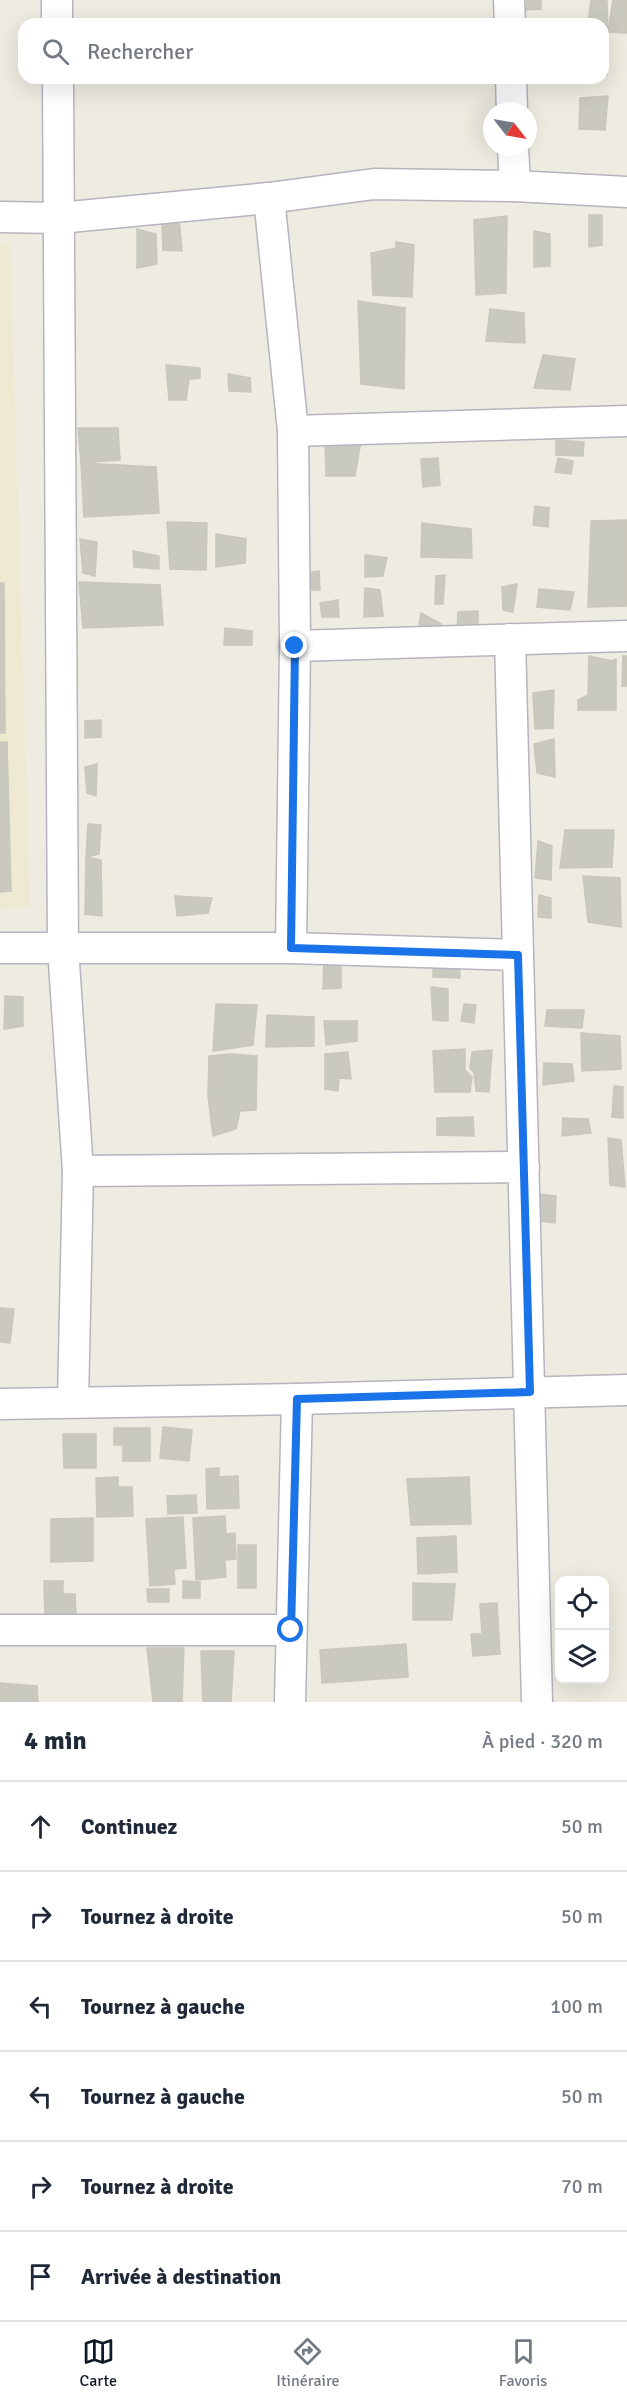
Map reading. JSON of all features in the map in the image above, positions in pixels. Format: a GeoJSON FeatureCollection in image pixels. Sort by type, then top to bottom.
{"type":"FeatureCollection","features":[{"type":"Feature","properties":{"kind":"street"},"geometry":{"type":"LineString","coordinates":[[57,0],[57,18]]}},
{"type":"Feature","properties":{"kind":"street"},"geometry":{"type":"LineString","coordinates":[[509,0],[510,18]]}},
{"type":"Feature","properties":{"kind":"street"},"geometry":{"type":"LineString","coordinates":[[58,84],[63,948],[78,1171],[73,1402]]}},
{"type":"Feature","properties":{"kind":"street"},"geometry":{"type":"LineString","coordinates":[[512,84],[512,102]]}},
{"type":"Feature","properties":{"kind":"street"},"geometry":{"type":"LineString","coordinates":[[513,156],[515,186]]}},
{"type":"Feature","properties":{"kind":"street"},"geometry":{"type":"LineString","coordinates":[[0,217],[59,218],[269,198],[374,184],[515,186],[627,192]]}},
{"type":"Feature","properties":{"kind":"street"},"geometry":{"type":"LineString","coordinates":[[269,198],[293,431],[295,646],[291,948]]}},
{"type":"Feature","properties":{"kind":"street"},"geometry":{"type":"LineString","coordinates":[[293,431],[627,421]]}},
{"type":"Feature","properties":{"kind":"street"},"geometry":{"type":"LineString","coordinates":[[295,646],[627,636]]}},
{"type":"Feature","properties":{"kind":"street"},"geometry":{"type":"LineString","coordinates":[[510,639],[537,1702]]}},
{"type":"Feature","properties":{"kind":"street"},"geometry":{"type":"LineString","coordinates":[[0,948],[291,948],[518,955]]}},
{"type":"Feature","properties":{"kind":"street"},"geometry":{"type":"LineString","coordinates":[[78,1171],[524,1167]]}},
{"type":"Feature","properties":{"kind":"street"},"geometry":{"type":"LineString","coordinates":[[0,1404],[627,1390]]}},
{"type":"Feature","properties":{"kind":"street"},"geometry":{"type":"LineString","coordinates":[[290,1702],[297,1399]]}},
{"type":"Feature","properties":{"kind":"street"},"geometry":{"type":"LineString","coordinates":[[0,1630],[291,1630]]}},
{"type":"Feature","properties":{"kind":"shaded area"},"geometry":{"type":"Polygon","coordinates":[[[0,244],[10,244],[30,907],[0,909],[0,244]]]}},
{"type":"Feature","properties":{"kind":"building"},"geometry":{"type":"Polygon","coordinates":[[[527,0],[541,0],[541,9],[526,10],[527,0]]]}},
{"type":"Feature","properties":{"kind":"building"},"geometry":{"type":"Polygon","coordinates":[[[591,0],[607,1],[608,18],[589,18],[591,0]]]}},
{"type":"Feature","properties":{"kind":"building"},"geometry":{"type":"Polygon","coordinates":[[[613,0],[627,0],[627,33],[609,32],[613,0]]]}},
{"type":"Feature","properties":{"kind":"building"},"geometry":{"type":"Polygon","coordinates":[[[608,96],[605,130],[579,129],[580,98],[608,96]]]}},
{"type":"Feature","properties":{"kind":"building"},"geometry":{"type":"Polygon","coordinates":[[[589,215],[602,215],[602,245],[589,247],[589,215]]]}},
{"type":"Feature","properties":{"kind":"building"},"geometry":{"type":"Polygon","coordinates":[[[507,216],[506,293],[476,295],[474,220],[507,216]]]}},
{"type":"Feature","properties":{"kind":"building"},"geometry":{"type":"Polygon","coordinates":[[[162,218],[179,219],[182,251],[163,250],[162,218]]]}},
{"type":"Feature","properties":{"kind":"building"},"geometry":{"type":"Polygon","coordinates":[[[137,229],[156,234],[157,264],[137,268],[137,229]]]}},
{"type":"Feature","properties":{"kind":"building"},"geometry":{"type":"Polygon","coordinates":[[[534,231],[550,234],[550,266],[534,267],[534,231]]]}},
{"type":"Feature","properties":{"kind":"building"},"geometry":{"type":"Polygon","coordinates":[[[396,242],[414,245],[412,297],[373,295],[371,253],[396,248],[396,242]]]}},
{"type":"Feature","properties":{"kind":"building"},"geometry":{"type":"Polygon","coordinates":[[[358,301],[405,308],[404,389],[361,384],[358,301]]]}},
{"type":"Feature","properties":{"kind":"building"},"geometry":{"type":"Polygon","coordinates":[[[490,309],[524,313],[525,343],[486,341],[490,309]]]}},
{"type":"Feature","properties":{"kind":"building"},"geometry":{"type":"Polygon","coordinates":[[[543,355],[575,359],[570,390],[534,388],[543,355]]]}},
{"type":"Feature","properties":{"kind":"building"},"geometry":{"type":"Polygon","coordinates":[[[166,365],[200,368],[200,378],[189,379],[186,400],[169,400],[166,365]]]}},
{"type":"Feature","properties":{"kind":"building"},"geometry":{"type":"Polygon","coordinates":[[[228,374],[250,378],[251,392],[229,391],[228,374]]]}},
{"type":"Feature","properties":{"kind":"building"},"geometry":{"type":"Polygon","coordinates":[[[78,428],[118,428],[120,460],[81,463],[78,428]]]}},
{"type":"Feature","properties":{"kind":"building"},"geometry":{"type":"Polygon","coordinates":[[[556,440],[584,442],[583,456],[556,455],[556,440]]]}},
{"type":"Feature","properties":{"kind":"building"},"geometry":{"type":"Polygon","coordinates":[[[325,441],[361,441],[355,476],[326,476],[325,441]]]}},
{"type":"Feature","properties":{"kind":"building"},"geometry":{"type":"Polygon","coordinates":[[[438,458],[440,485],[423,487],[421,459],[438,458]]]}},
{"type":"Feature","properties":{"kind":"building"},"geometry":{"type":"Polygon","coordinates":[[[558,458],[573,461],[571,474],[555,472],[558,458]]]}},
{"type":"Feature","properties":{"kind":"building"},"geometry":{"type":"Polygon","coordinates":[[[81,463],[156,467],[159,513],[84,517],[81,463]]]}},
{"type":"Feature","properties":{"kind":"building"},"geometry":{"type":"Polygon","coordinates":[[[535,506],[549,508],[548,527],[533,525],[535,506]]]}},
{"type":"Feature","properties":{"kind":"building"},"geometry":{"type":"Polygon","coordinates":[[[627,520],[627,606],[588,607],[591,521],[627,520]]]}},
{"type":"Feature","properties":{"kind":"building"},"geometry":{"type":"Polygon","coordinates":[[[167,522],[207,523],[206,570],[170,569],[167,522]]]}},
{"type":"Feature","properties":{"kind":"building"},"geometry":{"type":"Polygon","coordinates":[[[422,523],[471,529],[472,558],[421,557],[422,523]]]}},
{"type":"Feature","properties":{"kind":"building"},"geometry":{"type":"Polygon","coordinates":[[[216,534],[246,539],[245,563],[216,567],[216,534]]]}},
{"type":"Feature","properties":{"kind":"building"},"geometry":{"type":"Polygon","coordinates":[[[80,539],[97,542],[95,576],[83,573],[80,539]]]}},
{"type":"Feature","properties":{"kind":"building"},"geometry":{"type":"Polygon","coordinates":[[[133,551],[159,556],[159,569],[134,567],[133,551]]]}},
{"type":"Feature","properties":{"kind":"building"},"geometry":{"type":"Polygon","coordinates":[[[365,555],[387,558],[383,576],[365,577],[365,555]]]}},
{"type":"Feature","properties":{"kind":"building"},"geometry":{"type":"Polygon","coordinates":[[[319,571],[320,590],[304,590],[305,573],[319,571]]]}},
{"type":"Feature","properties":{"kind":"building"},"geometry":{"type":"Polygon","coordinates":[[[445,575],[443,604],[435,604],[436,576],[445,575]]]}},
{"type":"Feature","properties":{"kind":"building"},"geometry":{"type":"Polygon","coordinates":[[[79,582],[160,585],[163,625],[83,628],[79,582]]]}},
{"type":"Feature","properties":{"kind":"building"},"geometry":{"type":"Polygon","coordinates":[[[0,583],[4,583],[5,733],[0,733],[0,583]]]}},
{"type":"Feature","properties":{"kind":"building"},"geometry":{"type":"Polygon","coordinates":[[[517,584],[513,612],[503,610],[502,587],[517,584]]]}},
{"type":"Feature","properties":{"kind":"building"},"geometry":{"type":"Polygon","coordinates":[[[365,588],[380,590],[383,616],[364,617],[365,588]]]}},
{"type":"Feature","properties":{"kind":"building"},"geometry":{"type":"Polygon","coordinates":[[[539,589],[574,592],[570,610],[537,607],[539,589]]]}},
{"type":"Feature","properties":{"kind":"building"},"geometry":{"type":"Polygon","coordinates":[[[338,600],[339,617],[322,617],[320,603],[338,600]]]}},
{"type":"Feature","properties":{"kind":"building"},"geometry":{"type":"Polygon","coordinates":[[[478,611],[478,629],[457,630],[458,612],[478,611]]]}},
{"type":"Feature","properties":{"kind":"building"},"geometry":{"type":"Polygon","coordinates":[[[421,613],[441,624],[441,633],[419,624],[421,613]]]}},
{"type":"Feature","properties":{"kind":"building"},"geometry":{"type":"Polygon","coordinates":[[[225,628],[252,631],[252,645],[224,645],[225,628]]]}},
{"type":"Feature","properties":{"kind":"building"},"geometry":{"type":"Polygon","coordinates":[[[589,656],[612,661],[616,659],[616,710],[578,710],[578,700],[588,695],[589,656]]]}},
{"type":"Feature","properties":{"kind":"building"},"geometry":{"type":"Polygon","coordinates":[[[623,656],[627,656],[627,686],[622,686],[623,656]]]}},
{"type":"Feature","properties":{"kind":"building"},"geometry":{"type":"Polygon","coordinates":[[[554,690],[553,728],[535,729],[533,693],[554,690]]]}},
{"type":"Feature","properties":{"kind":"building"},"geometry":{"type":"Polygon","coordinates":[[[101,720],[101,737],[85,738],[85,721],[101,720]]]}},
{"type":"Feature","properties":{"kind":"building"},"geometry":{"type":"Polygon","coordinates":[[[554,739],[555,777],[537,773],[534,744],[554,739]]]}},
{"type":"Feature","properties":{"kind":"building"},"geometry":{"type":"Polygon","coordinates":[[[0,742],[7,742],[11,891],[0,892],[0,742]]]}},
{"type":"Feature","properties":{"kind":"building"},"geometry":{"type":"Polygon","coordinates":[[[97,764],[96,796],[87,793],[85,767],[97,764]]]}},
{"type":"Feature","properties":{"kind":"building"},"geometry":{"type":"Polygon","coordinates":[[[88,824],[101,825],[99,854],[86,857],[88,824]]]}},
{"type":"Feature","properties":{"kind":"building"},"geometry":{"type":"Polygon","coordinates":[[[565,830],[614,830],[612,867],[560,868],[565,830]]]}},
{"type":"Feature","properties":{"kind":"building"},"geometry":{"type":"Polygon","coordinates":[[[538,841],[552,846],[551,880],[535,878],[538,841]]]}},
{"type":"Feature","properties":{"kind":"building"},"geometry":{"type":"Polygon","coordinates":[[[86,857],[101,860],[102,916],[85,914],[86,857]]]}},
{"type":"Feature","properties":{"kind":"building"},"geometry":{"type":"Polygon","coordinates":[[[583,876],[620,878],[621,927],[588,922],[583,876]]]}},
{"type":"Feature","properties":{"kind":"building"},"geometry":{"type":"Polygon","coordinates":[[[539,895],[551,898],[551,918],[538,917],[539,895]]]}},
{"type":"Feature","properties":{"kind":"building"},"geometry":{"type":"Polygon","coordinates":[[[175,896],[212,898],[208,913],[177,916],[175,896]]]}},
{"type":"Feature","properties":{"kind":"building"},"geometry":{"type":"Polygon","coordinates":[[[324,960],[341,965],[341,988],[323,989],[324,960]]]}},
{"type":"Feature","properties":{"kind":"building"},"geometry":{"type":"Polygon","coordinates":[[[433,962],[459,962],[460,978],[433,977],[433,962]]]}},
{"type":"Feature","properties":{"kind":"building"},"geometry":{"type":"Polygon","coordinates":[[[431,987],[448,989],[448,1021],[433,1020],[431,987]]]}},
{"type":"Feature","properties":{"kind":"building"},"geometry":{"type":"Polygon","coordinates":[[[5,996],[23,997],[23,1026],[4,1029],[5,996]]]}},
{"type":"Feature","properties":{"kind":"building"},"geometry":{"type":"Polygon","coordinates":[[[216,1004],[257,1005],[253,1045],[213,1051],[216,1004]]]}},
{"type":"Feature","properties":{"kind":"building"},"geometry":{"type":"Polygon","coordinates":[[[464,1004],[476,1005],[474,1023],[461,1021],[464,1004]]]}},
{"type":"Feature","properties":{"kind":"building"},"geometry":{"type":"Polygon","coordinates":[[[547,1010],[584,1010],[582,1028],[545,1026],[547,1010]]]}},
{"type":"Feature","properties":{"kind":"building"},"geometry":{"type":"Polygon","coordinates":[[[267,1015],[314,1017],[314,1046],[266,1047],[267,1015]]]}},
{"type":"Feature","properties":{"kind":"building"},"geometry":{"type":"Polygon","coordinates":[[[324,1021],[357,1021],[357,1041],[326,1045],[324,1021]]]}},
{"type":"Feature","properties":{"kind":"building"},"geometry":{"type":"Polygon","coordinates":[[[581,1033],[620,1036],[621,1069],[582,1071],[581,1033]]]}},
{"type":"Feature","properties":{"kind":"building"},"geometry":{"type":"Polygon","coordinates":[[[465,1049],[465,1070],[472,1077],[470,1092],[435,1092],[433,1051],[465,1049]]]}},
{"type":"Feature","properties":{"kind":"building"},"geometry":{"type":"Polygon","coordinates":[[[492,1050],[489,1092],[476,1091],[474,1073],[470,1068],[472,1052],[492,1050]]]}},
{"type":"Feature","properties":{"kind":"building"},"geometry":{"type":"Polygon","coordinates":[[[348,1052],[351,1079],[339,1078],[338,1091],[325,1089],[325,1054],[348,1052]]]}},
{"type":"Feature","properties":{"kind":"building"},"geometry":{"type":"Polygon","coordinates":[[[233,1054],[257,1056],[256,1110],[240,1111],[236,1129],[213,1136],[208,1096],[209,1056],[233,1054]]]}},
{"type":"Feature","properties":{"kind":"building"},"geometry":{"type":"Polygon","coordinates":[[[544,1063],[572,1064],[574,1081],[543,1085],[544,1063]]]}},
{"type":"Feature","properties":{"kind":"building"},"geometry":{"type":"Polygon","coordinates":[[[614,1086],[623,1087],[623,1118],[612,1117],[614,1086]]]}},
{"type":"Feature","properties":{"kind":"building"},"geometry":{"type":"Polygon","coordinates":[[[473,1117],[474,1136],[437,1135],[437,1118],[473,1117]]]}},
{"type":"Feature","properties":{"kind":"building"},"geometry":{"type":"Polygon","coordinates":[[[563,1118],[588,1119],[591,1133],[562,1136],[563,1118]]]}},
{"type":"Feature","properties":{"kind":"building"},"geometry":{"type":"Polygon","coordinates":[[[608,1138],[621,1140],[625,1187],[610,1185],[608,1138]]]}},
{"type":"Feature","properties":{"kind":"building"},"geometry":{"type":"Polygon","coordinates":[[[539,1194],[556,1196],[555,1223],[541,1221],[539,1194]]]}},
{"type":"Feature","properties":{"kind":"building"},"geometry":{"type":"Polygon","coordinates":[[[0,1308],[14,1309],[10,1343],[0,1342],[0,1308]]]}},
{"type":"Feature","properties":{"kind":"building"},"geometry":{"type":"Polygon","coordinates":[[[163,1427],[192,1430],[189,1461],[160,1458],[163,1427]]]}},
{"type":"Feature","properties":{"kind":"building"},"geometry":{"type":"Polygon","coordinates":[[[114,1428],[150,1428],[150,1461],[123,1461],[123,1445],[114,1445],[114,1428]]]}},
{"type":"Feature","properties":{"kind":"building"},"geometry":{"type":"Polygon","coordinates":[[[63,1434],[96,1434],[96,1468],[64,1468],[63,1434]]]}},
{"type":"Feature","properties":{"kind":"building"},"geometry":{"type":"Polygon","coordinates":[[[219,1468],[219,1477],[238,1476],[239,1508],[207,1509],[206,1469],[219,1468]]]}},
{"type":"Feature","properties":{"kind":"building"},"geometry":{"type":"Polygon","coordinates":[[[118,1477],[118,1487],[132,1487],[133,1516],[97,1517],[96,1478],[118,1477]]]}},
{"type":"Feature","properties":{"kind":"building"},"geometry":{"type":"Polygon","coordinates":[[[469,1477],[471,1524],[411,1525],[407,1479],[469,1477]]]}},
{"type":"Feature","properties":{"kind":"building"},"geometry":{"type":"Polygon","coordinates":[[[196,1495],[197,1513],[168,1514],[167,1496],[196,1495]]]}},
{"type":"Feature","properties":{"kind":"building"},"geometry":{"type":"Polygon","coordinates":[[[225,1516],[226,1534],[235,1533],[236,1559],[225,1560],[226,1577],[196,1580],[193,1518],[225,1516]]]}},
{"type":"Feature","properties":{"kind":"building"},"geometry":{"type":"Polygon","coordinates":[[[183,1517],[186,1568],[174,1569],[175,1584],[150,1586],[146,1519],[183,1517]]]}},
{"type":"Feature","properties":{"kind":"building"},"geometry":{"type":"Polygon","coordinates":[[[93,1518],[93,1561],[51,1562],[51,1519],[93,1518]]]}},
{"type":"Feature","properties":{"kind":"building"},"geometry":{"type":"Polygon","coordinates":[[[456,1536],[457,1572],[418,1574],[417,1538],[456,1536]]]}},
{"type":"Feature","properties":{"kind":"building"},"geometry":{"type":"Polygon","coordinates":[[[238,1545],[256,1545],[256,1588],[238,1588],[238,1545]]]}},
{"type":"Feature","properties":{"kind":"building"},"geometry":{"type":"Polygon","coordinates":[[[44,1581],[63,1581],[63,1594],[75,1594],[76,1614],[45,1614],[44,1581]]]}},
{"type":"Feature","properties":{"kind":"building"},"geometry":{"type":"Polygon","coordinates":[[[183,1581],[200,1582],[200,1598],[183,1598],[183,1581]]]}},
{"type":"Feature","properties":{"kind":"building"},"geometry":{"type":"Polygon","coordinates":[[[413,1583],[455,1584],[452,1620],[413,1620],[413,1583]]]}},
{"type":"Feature","properties":{"kind":"building"},"geometry":{"type":"Polygon","coordinates":[[[147,1589],[169,1589],[169,1602],[148,1602],[147,1589]]]}},
{"type":"Feature","properties":{"kind":"building"},"geometry":{"type":"Polygon","coordinates":[[[497,1603],[500,1654],[473,1656],[471,1634],[482,1634],[480,1604],[497,1603]]]}},
{"type":"Feature","properties":{"kind":"building"},"geometry":{"type":"Polygon","coordinates":[[[406,1644],[408,1677],[322,1683],[320,1650],[406,1644]]]}},
{"type":"Feature","properties":{"kind":"building"},"geometry":{"type":"Polygon","coordinates":[[[147,1648],[184,1648],[182,1702],[153,1702],[147,1648]]]}},
{"type":"Feature","properties":{"kind":"building"},"geometry":{"type":"Polygon","coordinates":[[[201,1651],[234,1651],[231,1702],[203,1702],[201,1651]]]}},
{"type":"Feature","properties":{"kind":"building"},"geometry":{"type":"Polygon","coordinates":[[[0,1683],[37,1686],[38,1702],[0,1702],[0,1683]]]}},
{"type":"Feature","properties":{"kind":"route"},"geometry":{"type":"LineString","coordinates":[[291,1630],[297,1399],[530,1392],[518,955],[291,948],[295,646]]}}]}
